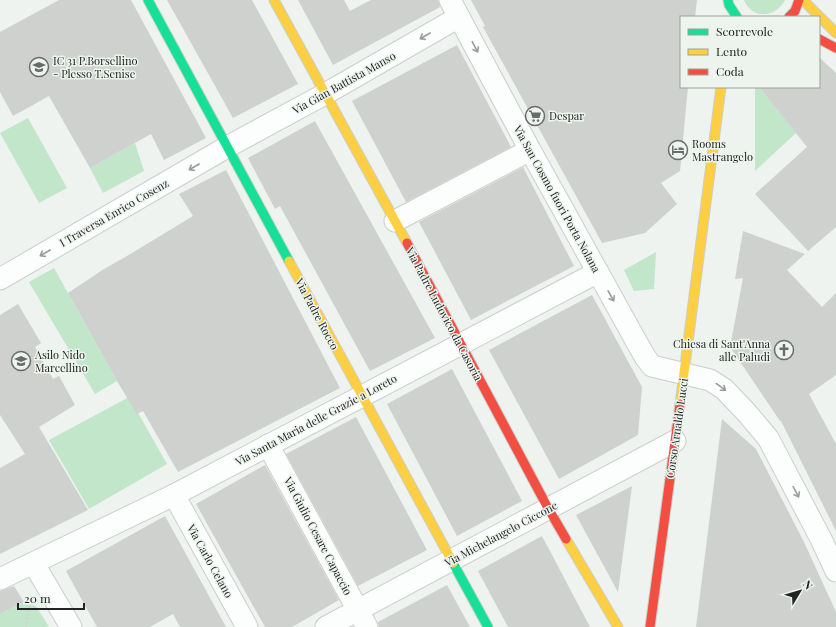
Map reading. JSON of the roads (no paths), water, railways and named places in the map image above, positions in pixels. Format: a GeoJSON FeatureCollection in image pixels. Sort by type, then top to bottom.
{"type":"FeatureCollection","features":[{"type":"Feature","properties":{"kind":"street","name":"Via Padre Rocco"},"geometry":{"type":"LineString","coordinates":[[148,0],[488,627]]}},
{"type":"Feature","properties":{"kind":"street","name":"Via Padre Ludovico da Casoria"},"geometry":{"type":"LineString","coordinates":[[274,0],[395,221],[459,344],[548,508],[618,627]]}},
{"type":"Feature","properties":{"kind":"street"},"geometry":{"type":"LineString","coordinates":[[790,16],[795,11],[799,0]]}},
{"type":"Feature","properties":{"kind":"street"},"geometry":{"type":"LineString","coordinates":[[804,0],[820,16]]}},
{"type":"Feature","properties":{"kind":"street"},"geometry":{"type":"LineString","coordinates":[[728,16],[729,3]]}},
{"type":"Feature","properties":{"kind":"street"},"geometry":{"type":"LineString","coordinates":[[729,3],[736,16]]}},
{"type":"Feature","properties":{"kind":"street","name":"Via Gian Battista Manso"},"geometry":{"type":"LineString","coordinates":[[227,147],[325,94],[455,8]]}},
{"type":"Feature","properties":{"kind":"street","name":"Via San Cosmo fuori Porta Nolana"},"geometry":{"type":"LineString","coordinates":[[455,8],[530,150],[644,357],[652,366],[710,380],[724,389],[768,438],[821,539],[836,571]]}},
{"type":"Feature","properties":{"kind":"street"},"geometry":{"type":"LineString","coordinates":[[820,16],[836,33]]}},
{"type":"Feature","properties":{"kind":"street"},"geometry":{"type":"LineString","coordinates":[[820,40],[836,48]]}},
{"type":"Feature","properties":{"kind":"street","name":"Corso Arnaldo Lucci"},"geometry":{"type":"LineString","coordinates":[[650,627],[721,88]]}},
{"type":"Feature","properties":{"kind":"street","name":"I Traversa Enrico Cosenz"},"geometry":{"type":"LineString","coordinates":[[0,279],[227,147]]}},
{"type":"Feature","properties":{"kind":"street"},"geometry":{"type":"LineString","coordinates":[[395,221],[530,150]]}},
{"type":"Feature","properties":{"kind":"street","name":"Via Santa Maria delle Grazie a Loreto"},"geometry":{"type":"LineString","coordinates":[[0,579],[34,564],[174,495],[598,272]]}},
{"type":"Feature","properties":{"kind":"street","name":"Via Michelangelo Ciccone"},"geometry":{"type":"LineString","coordinates":[[326,627],[362,618],[452,560],[675,441]]}},
{"type":"Feature","properties":{"kind":"street","name":"Via Giulio Cesare Capaccio"},"geometry":{"type":"LineString","coordinates":[[268,445],[362,618]]}},
{"type":"Feature","properties":{"kind":"street","name":"Via Carlo Celano"},"geometry":{"type":"LineString","coordinates":[[174,495],[247,627]]}},
{"type":"Feature","properties":{"kind":"street"},"geometry":{"type":"LineString","coordinates":[[34,564],[71,627]]}},
{"type":"Feature","properties":{"kind":"place","name":"IC 31 P.Borsellino - Plesso T.Senise"},"geometry":{"type":"Point","coordinates":[39,67]}},
{"type":"Feature","properties":{"kind":"place","name":"Despar"},"geometry":{"type":"Point","coordinates":[535,116]}},
{"type":"Feature","properties":{"kind":"place","name":"Rooms Mastrangelo"},"geometry":{"type":"Point","coordinates":[678,150]}},
{"type":"Feature","properties":{"kind":"place","name":"Chiesa di Sant'Anna alle Paludi"},"geometry":{"type":"Point","coordinates":[784,350]}},
{"type":"Feature","properties":{"kind":"place","name":"Asilo Nido Marcellino"},"geometry":{"type":"Point","coordinates":[21,361]}}]}
